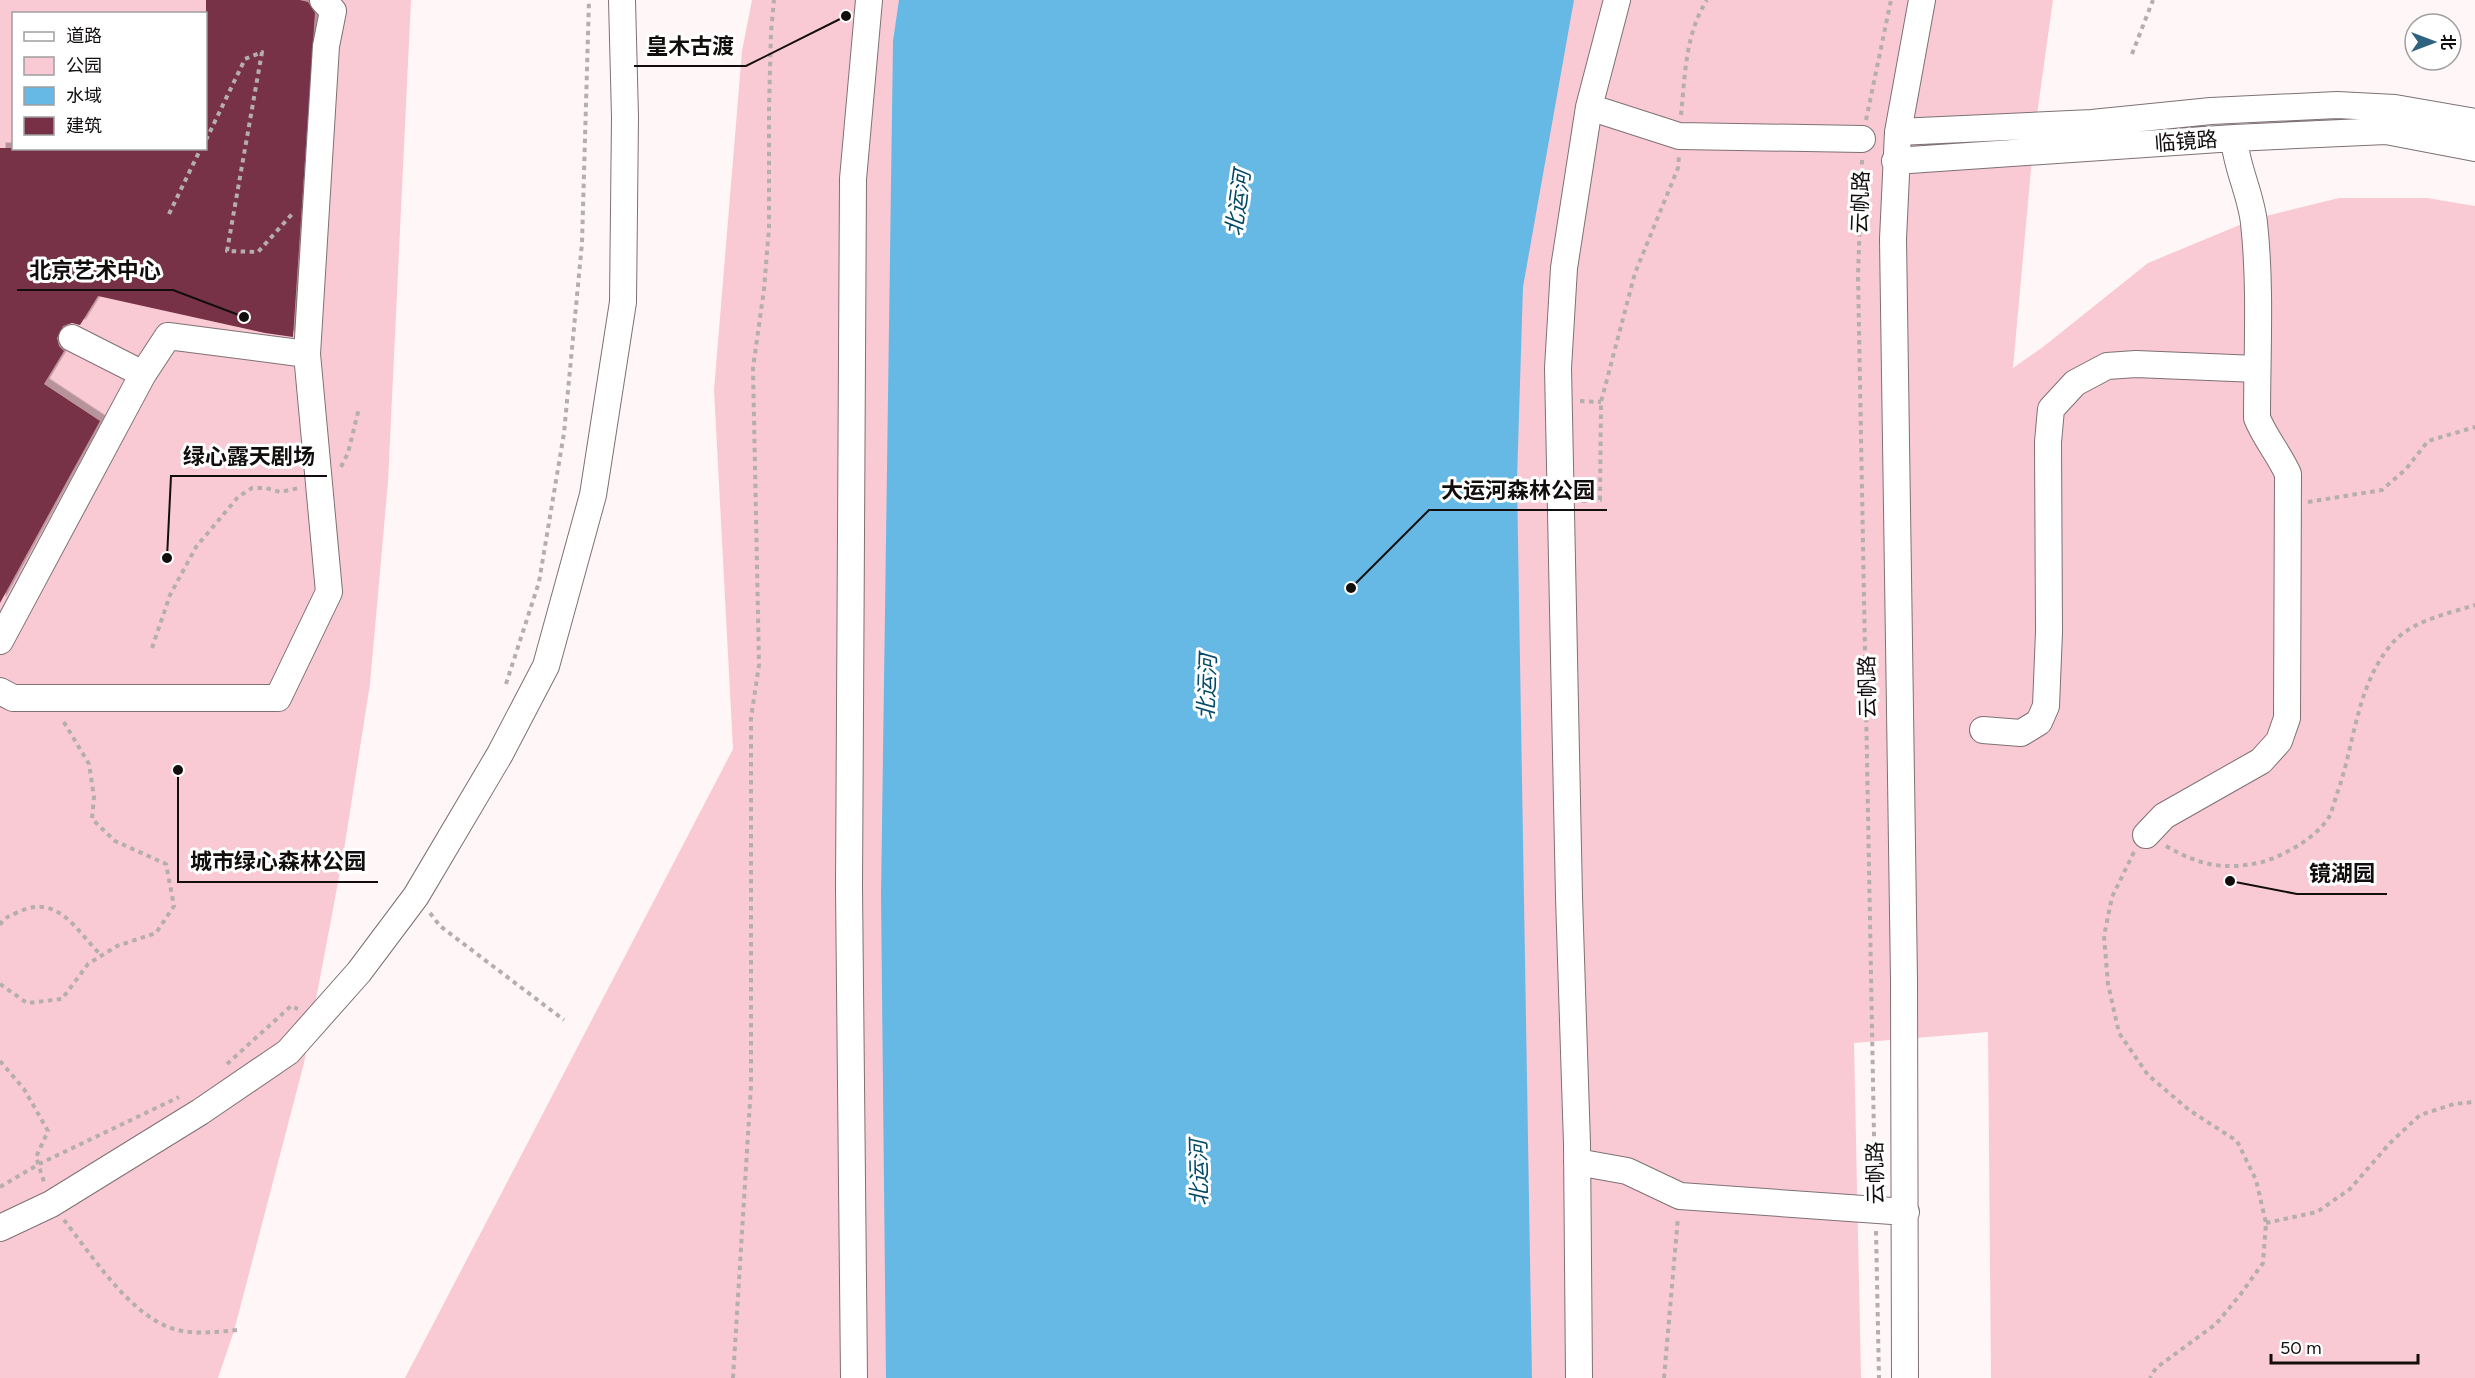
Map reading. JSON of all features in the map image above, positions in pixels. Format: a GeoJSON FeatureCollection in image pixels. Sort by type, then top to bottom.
{"type":"FeatureCollection","features":[{"type":"Feature","properties":{"kind":"street"},"geometry":{"type":"LineString","coordinates":[[0,691],[13,698],[278,698],[328,592],[307,354],[326,46],[333,10],[323,0]]}},
{"type":"Feature","properties":{"kind":"street"},"geometry":{"type":"LineString","coordinates":[[0,1228],[51,1204],[200,1112],[288,1052],[359,972],[416,896],[500,754],[546,666],[593,495],[623,302],[625,117],[622,0]]}},
{"type":"Feature","properties":{"kind":"street"},"geometry":{"type":"LineString","coordinates":[[854,1378],[849,887],[853,191],[869,0]]}},
{"type":"Feature","properties":{"kind":"street"},"geometry":{"type":"LineString","coordinates":[[1579,1378],[1577,1162],[1558,368],[1564,268],[1589,107],[1617,0]]}},
{"type":"Feature","properties":{"kind":"street","name":"云帆路"},"geometry":{"type":"LineString","coordinates":[[1905,1378],[1906,1212],[1893,239],[1898,132],[1922,0]]}},
{"type":"Feature","properties":{"kind":"street","name":"临镜路"},"geometry":{"type":"LineString","coordinates":[[1898,132],[2092,123],[2211,111],[2337,105],[2395,108],[2475,122]]}},
{"type":"Feature","properties":{"kind":"street"},"geometry":{"type":"LineString","coordinates":[[1589,107],[1679,136],[1862,139]]}},
{"type":"Feature","properties":{"kind":"street","name":"临镜路"},"geometry":{"type":"LineString","coordinates":[[1895,161],[2234,138],[2386,131],[2475,148]]}},
{"type":"Feature","properties":{"kind":"street"},"geometry":{"type":"LineString","coordinates":[[2146,835],[2164,816],[2261,761],[2279,741],[2287,718],[2288,474],[2279,453],[2265,437],[2257,418],[2258,264],[2254,219],[2235,158],[2234,138]]}},
{"type":"Feature","properties":{"kind":"street"},"geometry":{"type":"LineString","coordinates":[[0,641],[143,374],[168,336],[307,354]]}},
{"type":"Feature","properties":{"kind":"street"},"geometry":{"type":"LineString","coordinates":[[72,338],[143,374]]}},
{"type":"Feature","properties":{"kind":"street"},"geometry":{"type":"LineString","coordinates":[[1983,730],[2020,733],[2039,722],[2046,706],[2049,632],[2048,442],[2051,409],[2075,383],[2107,366],[2136,364],[2257,369]]}},
{"type":"Feature","properties":{"kind":"street"},"geometry":{"type":"LineString","coordinates":[[1577,1162],[1627,1171],[1680,1196],[1876,1208],[1906,1212]]}},
{"type":"Feature","properties":{"kind":"path"},"geometry":{"type":"LineString","coordinates":[[506,684],[538,582],[564,433],[582,243],[589,0]]}},
{"type":"Feature","properties":{"kind":"path"},"geometry":{"type":"LineString","coordinates":[[734,1378],[751,1086],[751,718],[759,664],[753,368],[764,289],[769,228],[769,107],[774,0]]}},
{"type":"Feature","properties":{"kind":"path"},"geometry":{"type":"LineString","coordinates":[[1560,501],[1600,500],[1600,402],[1635,273],[1678,168],[1679,136],[1689,43],[1701,9],[1707,0]]}},
{"type":"Feature","properties":{"kind":"path","name":"云帆路"},"geometry":{"type":"LineString","coordinates":[[1879,1378],[1858,275],[1862,139],[1891,0]]}},
{"type":"Feature","properties":{"kind":"path"},"geometry":{"type":"LineString","coordinates":[[2132,54],[2153,0]]}},
{"type":"Feature","properties":{"kind":"path"},"geometry":{"type":"LineString","coordinates":[[207,138],[245,59],[262,52],[227,251],[258,252],[295,210]]}},
{"type":"Feature","properties":{"kind":"path"},"geometry":{"type":"LineString","coordinates":[[169,214],[200,150]]}},
{"type":"Feature","properties":{"kind":"path"},"geometry":{"type":"LineString","coordinates":[[152,648],[170,596],[196,547],[238,497],[252,488],[266,488],[280,492],[326,484],[339,470],[348,453],[359,408]]}},
{"type":"Feature","properties":{"kind":"path"},"geometry":{"type":"LineString","coordinates":[[2289,505],[2382,490],[2406,469],[2428,441],[2475,427]]}},
{"type":"Feature","properties":{"kind":"path"},"geometry":{"type":"LineString","coordinates":[[2150,1378],[2156,1368],[2216,1324],[2240,1295],[2263,1263],[2266,1223],[2256,1180],[2237,1141],[2189,1110],[2148,1075],[2119,1034],[2108,984],[2104,936],[2112,897],[2129,859],[2146,835],[2179,854],[2208,865],[2238,867],[2273,859],[2303,842],[2328,818],[2345,769],[2362,695],[2376,664],[2391,643],[2411,627],[2475,605]]}},
{"type":"Feature","properties":{"kind":"path"},"geometry":{"type":"LineString","coordinates":[[0,984],[27,1004],[62,999],[88,964],[117,946],[156,933],[174,906],[166,864],[115,841],[92,819],[94,797],[89,764],[48,698]]}},
{"type":"Feature","properties":{"kind":"path"},"geometry":{"type":"LineString","coordinates":[[416,896],[440,926],[564,1020]]}},
{"type":"Feature","properties":{"kind":"path"},"geometry":{"type":"LineString","coordinates":[[0,925],[4,919],[25,909],[45,906],[68,918],[102,955]]}},
{"type":"Feature","properties":{"kind":"path"},"geometry":{"type":"LineString","coordinates":[[221,1069],[291,1006],[318,1018]]}},
{"type":"Feature","properties":{"kind":"path"},"geometry":{"type":"LineString","coordinates":[[0,1061],[24,1089],[48,1131],[36,1157],[51,1204],[116,1285],[148,1316],[173,1329],[205,1333],[238,1330]]}},
{"type":"Feature","properties":{"kind":"path"},"geometry":{"type":"LineString","coordinates":[[0,1187],[39,1164],[184,1094]]}},
{"type":"Feature","properties":{"kind":"path"},"geometry":{"type":"LineString","coordinates":[[2266,1223],[2317,1212],[2342,1195],[2350,1189],[2390,1143],[2420,1115],[2454,1104],[2475,1102]]}},
{"type":"Feature","properties":{"kind":"path"},"geometry":{"type":"LineString","coordinates":[[1664,1378],[1680,1196]]}},
{"type":"Feature","properties":{"kind":"green space"},"geometry":{"type":"Polygon","coordinates":[[[0,0],[411,0],[388,482],[370,684],[343,856],[304,1063],[234,1331],[218,1378],[0,1378],[0,0]]]}},
{"type":"Feature","properties":{"kind":"green space"},"geometry":{"type":"Polygon","coordinates":[[[752,0],[2053,0],[2034,136],[2013,368],[2043,347],[2148,263],[2254,219],[2339,198],[2427,198],[2475,206],[2475,1378],[1991,1378],[1988,1032],[1854,1043],[1861,1378],[405,1378],[733,749],[714,390],[742,51],[752,0]]]}},
{"type":"Feature","properties":{"kind":"water","name":"北运河"},"geometry":{"type":"Polygon","coordinates":[[[899,0],[1574,0],[1523,287],[1517,480],[1532,1378],[886,1378],[881,895],[893,41],[899,0]]]}},
{"type":"Feature","properties":{"kind":"building"},"geometry":{"type":"Polygon","coordinates":[[[206,0],[300,0],[308,2],[315,13],[293,337],[265,333],[98,296],[80,325],[72,323],[63,326],[57,338],[59,346],[64,351],[44,384],[100,421],[0,603],[0,148],[12,148],[12,150],[207,150],[206,0]]]}},
{"type":"Feature","properties":{"kind":"place","name":"皇木古渡"},"geometry":{"type":"Point","coordinates":[846,16]}},
{"type":"Feature","properties":{"kind":"place","name":"北京艺术中心"},"geometry":{"type":"Point","coordinates":[244,317]}},
{"type":"Feature","properties":{"kind":"place","name":"绿心露天剧场"},"geometry":{"type":"Point","coordinates":[167,558]}},
{"type":"Feature","properties":{"kind":"place","name":"大运河森林公园"},"geometry":{"type":"Point","coordinates":[1351,588]}},
{"type":"Feature","properties":{"kind":"place","name":"城市绿心森林公园"},"geometry":{"type":"Point","coordinates":[178,770]}},
{"type":"Feature","properties":{"kind":"place","name":"镜湖园"},"geometry":{"type":"Point","coordinates":[2230,881]}}]}
